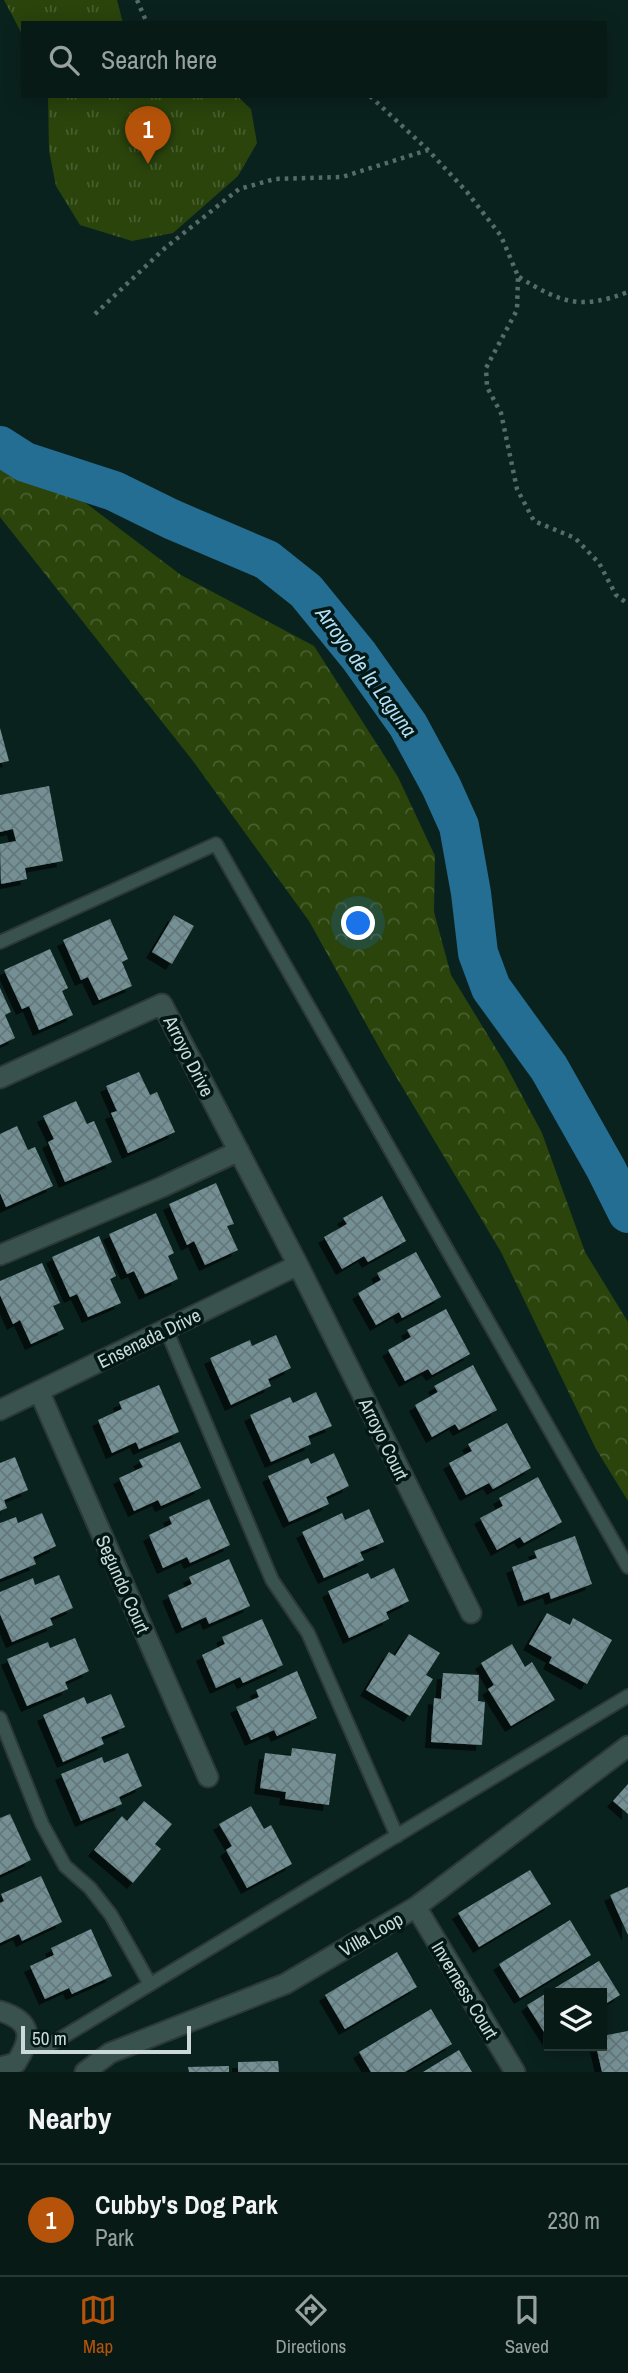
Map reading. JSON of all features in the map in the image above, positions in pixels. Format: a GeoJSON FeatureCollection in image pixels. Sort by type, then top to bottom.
{"type":"FeatureCollection","features":[{"type":"Feature","properties":{"kind":"street","name":"Arroyo Drive"},"geometry":{"type":"LineString","coordinates":[[0,1078],[162,1004],[298,1265]]}},
{"type":"Feature","properties":{"kind":"street"},"geometry":{"type":"LineString","coordinates":[[0,1255],[239,1152]]}},
{"type":"Feature","properties":{"kind":"street","name":"Ensenada Drive"},"geometry":{"type":"LineString","coordinates":[[0,1410],[298,1265]]}},
{"type":"Feature","properties":{"kind":"street","name":"Arroyo Court"},"geometry":{"type":"LineString","coordinates":[[298,1265],[471,1613]]}},
{"type":"Feature","properties":{"kind":"street","name":"Segundo Court"},"geometry":{"type":"LineString","coordinates":[[39,1391],[208,1777]]}},
{"type":"Feature","properties":{"kind":"street","name":"Villa Loop"},"geometry":{"type":"LineString","coordinates":[[85,2072],[110,2053],[285,1984],[416,1907],[628,1745]]}},
{"type":"Feature","properties":{"kind":"street","name":"Inverness Court"},"geometry":{"type":"LineString","coordinates":[[416,1907],[515,2072]]}},
{"type":"Feature","properties":{"kind":"street"},"geometry":{"type":"LineString","coordinates":[[0,2011],[16,2016],[21,2022],[26,2029],[27,2046],[16,2063],[0,2067]]}},
{"type":"Feature","properties":{"kind":"lane"},"geometry":{"type":"LineString","coordinates":[[0,942],[216,844],[628,1567]]}},
{"type":"Feature","properties":{"kind":"lane"},"geometry":{"type":"LineString","coordinates":[[166,1329],[272,1580],[307,1633],[397,1836]]}},
{"type":"Feature","properties":{"kind":"lane"},"geometry":{"type":"LineString","coordinates":[[27,2046],[48,2046],[628,1696]]}},
{"type":"Feature","properties":{"kind":"lane"},"geometry":{"type":"LineString","coordinates":[[0,1718],[41,1824],[65,1866],[90,1888],[110,1915],[150,1984]]}},
{"type":"Feature","properties":{"kind":"path"},"geometry":{"type":"LineString","coordinates":[[137,0],[146,21]]}},
{"type":"Feature","properties":{"kind":"path"},"geometry":{"type":"LineString","coordinates":[[372,98],[428,150],[467,192],[501,236],[518,276],[517,310],[486,368],[487,387],[501,413],[517,489],[534,521],[575,538],[599,563],[616,595],[628,604]]}},
{"type":"Feature","properties":{"kind":"path"},"geometry":{"type":"LineString","coordinates":[[95,314],[165,248],[239,189],[275,178],[342,177],[428,150]]}},
{"type":"Feature","properties":{"kind":"path"},"geometry":{"type":"LineString","coordinates":[[518,276],[537,289],[567,302],[603,302],[628,292]]}},
{"type":"Feature","properties":{"kind":"green space"},"geometry":{"type":"Polygon","coordinates":[[[4,0],[117,0],[122,21],[21,21],[21,32],[4,0]]]}},
{"type":"Feature","properties":{"kind":"green space"},"geometry":{"type":"Polygon","coordinates":[[[48,98],[239,98],[251,109],[257,143],[238,176],[173,233],[132,241],[80,225],[56,186],[49,151],[48,98]]]}},
{"type":"Feature","properties":{"kind":"green space"},"geometry":{"type":"Polygon","coordinates":[[[0,467],[83,501],[181,575],[314,646],[398,777],[435,856],[434,912],[451,975],[503,1060],[542,1133],[585,1252],[628,1322],[628,1501],[596,1449],[501,1252],[385,1058],[309,921],[193,761],[0,517],[0,467]]]}},
{"type":"Feature","properties":{"kind":"building"},"geometry":{"type":"Polygon","coordinates":[[[0,728],[9,761],[0,763],[0,728]]]}},
{"type":"Feature","properties":{"kind":"building"},"geometry":{"type":"Polygon","coordinates":[[[49,786],[63,861],[25,868],[27,879],[1,884],[0,844],[16,841],[13,829],[0,832],[0,795],[49,786]]]}},
{"type":"Feature","properties":{"kind":"building"},"geometry":{"type":"Polygon","coordinates":[[[174,915],[194,926],[172,964],[152,952],[174,915]]]}},
{"type":"Feature","properties":{"kind":"building"},"geometry":{"type":"Polygon","coordinates":[[[110,919],[128,959],[122,962],[132,986],[99,1000],[88,977],[81,980],[63,940],[110,919]]]}},
{"type":"Feature","properties":{"kind":"building"},"geometry":{"type":"Polygon","coordinates":[[[50,949],[68,988],[62,991],[73,1015],[39,1030],[29,1006],[22,1009],[4,970],[50,949]]]}},
{"type":"Feature","properties":{"kind":"building"},"geometry":{"type":"Polygon","coordinates":[[[0,988],[11,1012],[5,1015],[15,1038],[0,1045],[0,988]]]}},
{"type":"Feature","properties":{"kind":"building"},"geometry":{"type":"Polygon","coordinates":[[[139,1072],[150,1095],[157,1092],[175,1132],[128,1153],[111,1113],[117,1111],[106,1086],[139,1072]]]}},
{"type":"Feature","properties":{"kind":"building"},"geometry":{"type":"Polygon","coordinates":[[[76,1101],[87,1124],[94,1121],[112,1162],[65,1182],[48,1142],[54,1139],[43,1116],[76,1101]]]}},
{"type":"Feature","properties":{"kind":"building"},"geometry":{"type":"Polygon","coordinates":[[[17,1126],[28,1150],[35,1147],[53,1186],[6,1207],[0,1193],[0,1134],[17,1126]]]}},
{"type":"Feature","properties":{"kind":"building"},"geometry":{"type":"Polygon","coordinates":[[[216,1183],[234,1224],[227,1226],[238,1250],[205,1265],[194,1241],[187,1245],[169,1204],[216,1183]]]}},
{"type":"Feature","properties":{"kind":"building"},"geometry":{"type":"Polygon","coordinates":[[[382,1196],[406,1241],[368,1262],[364,1256],[342,1269],[324,1237],[347,1224],[343,1218],[382,1196]]]}},
{"type":"Feature","properties":{"kind":"building"},"geometry":{"type":"Polygon","coordinates":[[[156,1213],[174,1253],[168,1256],[178,1279],[145,1294],[134,1271],[127,1274],[109,1234],[156,1213]]]}},
{"type":"Feature","properties":{"kind":"building"},"geometry":{"type":"Polygon","coordinates":[[[99,1236],[116,1276],[110,1279],[121,1303],[88,1317],[77,1294],[70,1297],[52,1257],[99,1236]]]}},
{"type":"Feature","properties":{"kind":"building"},"geometry":{"type":"Polygon","coordinates":[[[416,1252],[441,1297],[402,1318],[399,1312],[376,1325],[358,1293],[381,1280],[377,1273],[416,1252]]]}},
{"type":"Feature","properties":{"kind":"building"},"geometry":{"type":"Polygon","coordinates":[[[42,1263],[60,1303],[53,1306],[64,1329],[31,1344],[20,1320],[13,1324],[0,1295],[0,1281],[42,1263]]]}},
{"type":"Feature","properties":{"kind":"building"},"geometry":{"type":"Polygon","coordinates":[[[446,1309],[470,1354],[432,1375],[428,1369],[405,1381],[388,1350],[411,1337],[407,1330],[446,1309]]]}},
{"type":"Feature","properties":{"kind":"building"},"geometry":{"type":"Polygon","coordinates":[[[276,1335],[291,1368],[268,1379],[271,1386],[231,1405],[210,1358],[250,1340],[252,1346],[276,1335]]]}},
{"type":"Feature","properties":{"kind":"building"},"geometry":{"type":"Polygon","coordinates":[[[473,1365],[497,1410],[459,1430],[455,1424],[432,1437],[415,1405],[438,1392],[434,1386],[473,1365]]]}},
{"type":"Feature","properties":{"kind":"building"},"geometry":{"type":"Polygon","coordinates":[[[159,1385],[179,1432],[139,1449],[136,1442],[112,1453],[98,1420],[122,1409],[119,1402],[159,1385]]]}},
{"type":"Feature","properties":{"kind":"building"},"geometry":{"type":"Polygon","coordinates":[[[316,1392],[332,1426],[308,1436],[311,1444],[271,1462],[250,1415],[290,1397],[293,1403],[316,1392]]]}},
{"type":"Feature","properties":{"kind":"building"},"geometry":{"type":"Polygon","coordinates":[[[507,1423],[531,1468],[493,1489],[489,1483],[466,1495],[449,1463],[472,1451],[468,1444],[507,1423]]]}},
{"type":"Feature","properties":{"kind":"building"},"geometry":{"type":"Polygon","coordinates":[[[180,1442],[201,1488],[161,1506],[158,1500],[134,1511],[119,1478],[143,1467],[139,1460],[180,1442]]]}},
{"type":"Feature","properties":{"kind":"building"},"geometry":{"type":"Polygon","coordinates":[[[334,1453],[349,1486],[326,1497],[329,1504],[289,1522],[268,1476],[308,1458],[311,1464],[334,1453]]]}},
{"type":"Feature","properties":{"kind":"building"},"geometry":{"type":"Polygon","coordinates":[[[15,1457],[28,1490],[4,1500],[7,1508],[0,1511],[0,1463],[15,1457]]]}},
{"type":"Feature","properties":{"kind":"building"},"geometry":{"type":"Polygon","coordinates":[[[538,1477],[562,1522],[524,1543],[520,1537],[497,1550],[480,1518],[503,1506],[499,1498],[538,1477]]]}},
{"type":"Feature","properties":{"kind":"building"},"geometry":{"type":"Polygon","coordinates":[[[209,1499],[230,1545],[190,1563],[187,1557],[163,1568],[149,1535],[172,1524],[169,1517],[209,1499]]]}},
{"type":"Feature","properties":{"kind":"building"},"geometry":{"type":"Polygon","coordinates":[[[369,1509],[384,1542],[360,1552],[364,1560],[324,1578],[302,1532],[342,1513],[345,1520],[369,1509]]]}},
{"type":"Feature","properties":{"kind":"building"},"geometry":{"type":"Polygon","coordinates":[[[42,1513],[56,1546],[33,1557],[36,1564],[0,1579],[0,1523],[16,1517],[18,1523],[42,1513]]]}},
{"type":"Feature","properties":{"kind":"building"},"geometry":{"type":"Polygon","coordinates":[[[575,1536],[592,1584],[551,1599],[549,1592],[524,1601],[512,1567],[537,1558],[534,1551],[575,1536]]]}},
{"type":"Feature","properties":{"kind":"building"},"geometry":{"type":"Polygon","coordinates":[[[229,1559],[250,1606],[209,1624],[206,1617],[182,1628],[168,1595],[192,1584],[189,1577],[229,1559]]]}},
{"type":"Feature","properties":{"kind":"building"},"geometry":{"type":"Polygon","coordinates":[[[394,1568],[409,1601],[386,1612],[389,1619],[349,1638],[328,1591],[368,1573],[371,1579],[394,1568]]]}},
{"type":"Feature","properties":{"kind":"building"},"geometry":{"type":"Polygon","coordinates":[[[59,1575],[73,1608],[50,1618],[53,1625],[12,1642],[0,1614],[0,1592],[33,1578],[35,1585],[59,1575]]]}},
{"type":"Feature","properties":{"kind":"building"},"geometry":{"type":"Polygon","coordinates":[[[547,1613],[570,1625],[573,1618],[612,1640],[587,1684],[549,1663],[552,1657],[529,1644],[547,1613]]]}},
{"type":"Feature","properties":{"kind":"building"},"geometry":{"type":"Polygon","coordinates":[[[262,1619],[283,1665],[243,1683],[240,1677],[216,1688],[202,1655],[225,1644],[222,1637],[262,1619]]]}},
{"type":"Feature","properties":{"kind":"building"},"geometry":{"type":"Polygon","coordinates":[[[409,1634],[440,1653],[426,1675],[433,1679],[410,1716],[366,1690],[389,1652],[395,1656],[409,1634]]]}},
{"type":"Feature","properties":{"kind":"building"},"geometry":{"type":"Polygon","coordinates":[[[75,1638],[89,1671],[65,1682],[68,1689],[27,1706],[7,1659],[48,1642],[50,1648],[75,1638]]]}},
{"type":"Feature","properties":{"kind":"building"},"geometry":{"type":"Polygon","coordinates":[[[512,1644],[525,1667],[532,1662],[555,1700],[511,1726],[488,1689],[494,1685],[481,1663],[512,1644]]]}},
{"type":"Feature","properties":{"kind":"building"},"geometry":{"type":"Polygon","coordinates":[[[297,1671],[317,1718],[277,1736],[274,1730],[251,1740],[236,1707],[259,1697],[256,1690],[297,1671]]]}},
{"type":"Feature","properties":{"kind":"building"},"geometry":{"type":"Polygon","coordinates":[[[443,1673],[479,1675],[478,1701],[485,1702],[482,1745],[431,1742],[434,1698],[441,1699],[443,1673]]]}},
{"type":"Feature","properties":{"kind":"building"},"geometry":{"type":"Polygon","coordinates":[[[111,1694],[125,1727],[101,1737],[104,1744],[63,1762],[43,1715],[84,1697],[87,1704],[111,1694]]]}},
{"type":"Feature","properties":{"kind":"building"},"geometry":{"type":"Polygon","coordinates":[[[292,1748],[336,1754],[329,1805],[285,1799],[286,1792],[260,1788],[265,1753],[291,1756],[292,1748]]]}},
{"type":"Feature","properties":{"kind":"building"},"geometry":{"type":"Polygon","coordinates":[[[128,1753],[142,1786],[119,1797],[122,1804],[81,1821],[61,1774],[102,1757],[104,1763],[128,1753]]]}},
{"type":"Feature","properties":{"kind":"building"},"geometry":{"type":"Polygon","coordinates":[[[628,1784],[628,1814],[613,1801],[628,1784]]]}},
{"type":"Feature","properties":{"kind":"building"},"geometry":{"type":"Polygon","coordinates":[[[144,1801],[172,1824],[155,1844],[161,1849],[133,1883],[94,1850],[122,1816],[127,1821],[144,1801]]]}},
{"type":"Feature","properties":{"kind":"building"},"geometry":{"type":"Polygon","coordinates":[[[251,1806],[264,1829],[271,1825],[292,1864],[247,1888],[226,1850],[232,1846],[219,1824],[251,1806]]]}},
{"type":"Feature","properties":{"kind":"building"},"geometry":{"type":"Polygon","coordinates":[[[10,1814],[31,1860],[0,1875],[0,1818],[10,1814]]]}},
{"type":"Feature","properties":{"kind":"building"},"geometry":{"type":"Polygon","coordinates":[[[530,1870],[551,1904],[479,1947],[458,1913],[530,1870]]]}},
{"type":"Feature","properties":{"kind":"building"},"geometry":{"type":"Polygon","coordinates":[[[41,1876],[62,1922],[22,1941],[19,1934],[0,1943],[0,1903],[4,1901],[1,1894],[41,1876]]]}},
{"type":"Feature","properties":{"kind":"building"},"geometry":{"type":"Polygon","coordinates":[[[628,1887],[628,1935],[610,1895],[628,1887]]]}},
{"type":"Feature","properties":{"kind":"building"},"geometry":{"type":"Polygon","coordinates":[[[570,1920],[591,1955],[520,1998],[499,1964],[570,1920]]]}},
{"type":"Feature","properties":{"kind":"building"},"geometry":{"type":"Polygon","coordinates":[[[91,1929],[112,1976],[72,1994],[69,1988],[45,1999],[30,1966],[54,1955],[51,1948],[91,1929]]]}},
{"type":"Feature","properties":{"kind":"building"},"geometry":{"type":"Polygon","coordinates":[[[397,1952],[417,1987],[345,2029],[325,1995],[397,1952]]]}},
{"type":"Feature","properties":{"kind":"building"},"geometry":{"type":"Polygon","coordinates":[[[599,1961],[620,1995],[607,2003],[607,1988],[555,1988],[599,1961]]]}},
{"type":"Feature","properties":{"kind":"building"},"geometry":{"type":"Polygon","coordinates":[[[544,1995],[544,2032],[527,2005],[544,1995]]]}},
{"type":"Feature","properties":{"kind":"building"},"geometry":{"type":"Polygon","coordinates":[[[431,2009],[452,2044],[405,2072],[371,2072],[359,2052],[431,2009]]]}},
{"type":"Feature","properties":{"kind":"building"},"geometry":{"type":"Polygon","coordinates":[[[628,2031],[628,2072],[602,2072],[597,2051],[607,2051],[607,2035],[628,2031]]]}},
{"type":"Feature","properties":{"kind":"building"},"geometry":{"type":"Polygon","coordinates":[[[459,2050],[472,2072],[423,2072],[459,2050]]]}},
{"type":"Feature","properties":{"kind":"building"},"geometry":{"type":"Polygon","coordinates":[[[278,2061],[279,2072],[238,2072],[238,2062],[278,2061]]]}},
{"type":"Feature","properties":{"kind":"building"},"geometry":{"type":"Polygon","coordinates":[[[229,2066],[229,2072],[189,2072],[188,2067],[229,2066]]]}},
{"type":"Feature","properties":{"kind":"waterway","name":"Arroyo de la Laguna"},"geometry":{"type":"LineString","coordinates":[[0,446],[25,462],[114,491],[267,560],[306,591],[359,656],[408,725],[441,786],[459,826],[478,953],[491,988],[549,1068],[628,1213]]}},
{"type":"Feature","properties":{"kind":"place","name":"Cubby's Dog Park"},"geometry":{"type":"Point","coordinates":[148,164]}}]}
